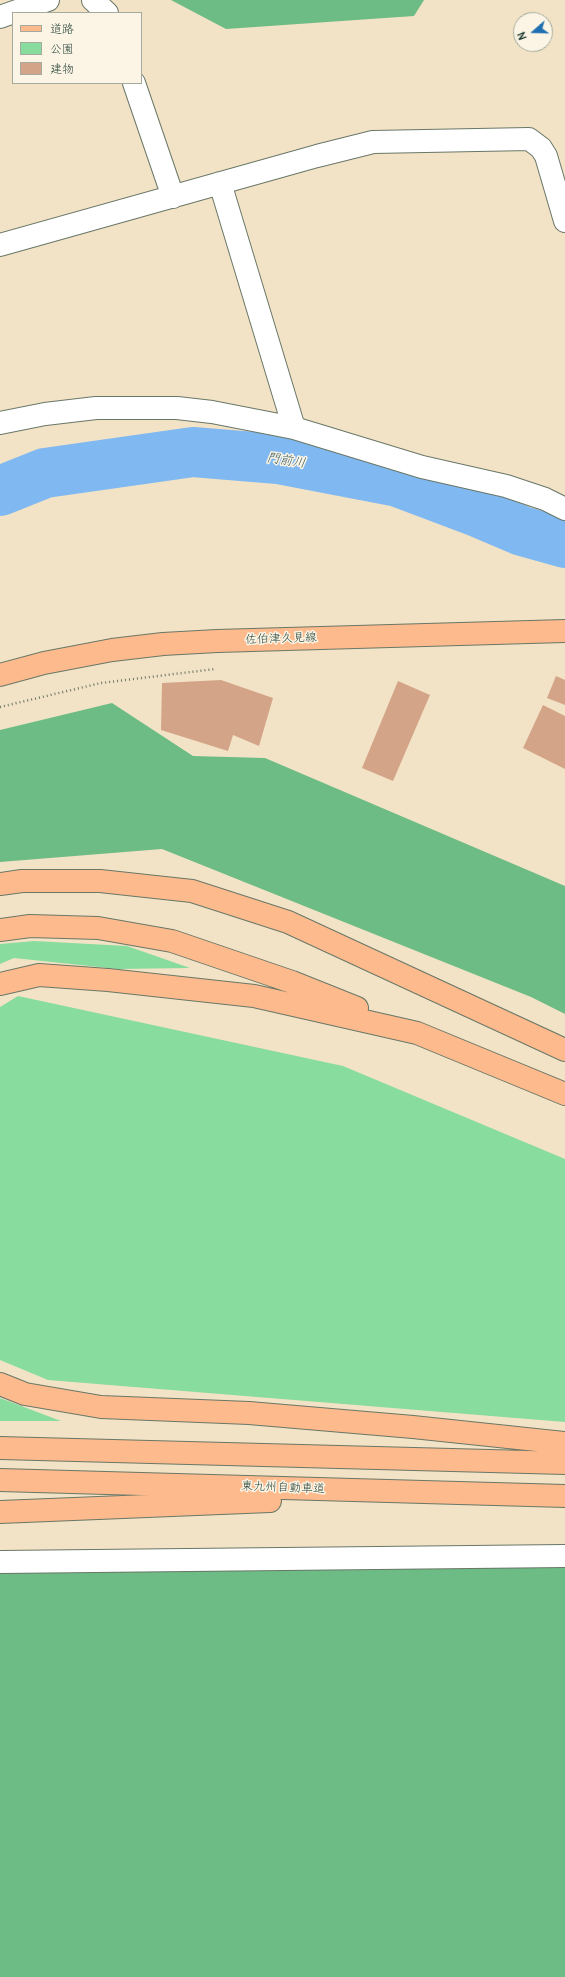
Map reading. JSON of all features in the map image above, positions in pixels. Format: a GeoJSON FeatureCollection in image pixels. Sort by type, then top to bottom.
{"type":"FeatureCollection","features":[{"type":"Feature","properties":{"kind":"main road","name":"佐伯津久見線"},"geometry":{"type":"LineString","coordinates":[[0,675],[44,663],[112,650],[163,644],[217,641],[565,631]]}},
{"type":"Feature","properties":{"kind":"main road"},"geometry":{"type":"LineString","coordinates":[[0,884],[22,881],[100,881],[192,891],[288,922],[565,1050]]}},
{"type":"Feature","properties":{"kind":"main road"},"geometry":{"type":"LineString","coordinates":[[0,930],[30,926],[98,928],[172,941],[292,982],[565,1094]]}},
{"type":"Feature","properties":{"kind":"main road"},"geometry":{"type":"LineString","coordinates":[[0,984],[39,975],[108,980],[238,994],[254,996],[417,1033]]}},
{"type":"Feature","properties":{"kind":"main road"},"geometry":{"type":"LineString","coordinates":[[0,1384],[25,1394],[101,1408],[249,1413],[413,1426],[565,1443]]}},
{"type":"Feature","properties":{"kind":"main road"},"geometry":{"type":"LineString","coordinates":[[0,1448],[565,1463]]}},
{"type":"Feature","properties":{"kind":"main road","name":"東九州自動車道"},"geometry":{"type":"LineString","coordinates":[[0,1480],[565,1496]]}},
{"type":"Feature","properties":{"kind":"main road"},"geometry":{"type":"LineString","coordinates":[[0,1512],[285,1500],[542,1495]]}},
{"type":"Feature","properties":{"kind":"street"},"geometry":{"type":"LineString","coordinates":[[14,12],[48,0]]}},
{"type":"Feature","properties":{"kind":"street"},"geometry":{"type":"LineString","coordinates":[[93,0],[106,12]]}},
{"type":"Feature","properties":{"kind":"street"},"geometry":{"type":"LineString","coordinates":[[0,17],[12,13]]}},
{"type":"Feature","properties":{"kind":"street"},"geometry":{"type":"LineString","coordinates":[[134,84],[173,197]]}},
{"type":"Feature","properties":{"kind":"street"},"geometry":{"type":"LineString","coordinates":[[0,245],[317,156],[373,142],[529,139],[541,148],[546,156],[565,221]]}},
{"type":"Feature","properties":{"kind":"street"},"geometry":{"type":"LineString","coordinates":[[220,183],[294,428]]}},
{"type":"Feature","properties":{"kind":"street"},"geometry":{"type":"LineString","coordinates":[[0,423],[46,414],[96,408],[176,408],[212,412],[294,428],[422,467],[506,486],[545,499],[565,509]]}},
{"type":"Feature","properties":{"kind":"street"},"geometry":{"type":"LineString","coordinates":[[0,1562],[565,1556]]}},
{"type":"Feature","properties":{"kind":"path"},"geometry":{"type":"LineString","coordinates":[[0,708],[101,683],[218,668]]}},
{"type":"Feature","properties":{"kind":"green space"},"geometry":{"type":"Polygon","coordinates":[[[171,0],[424,0],[414,16],[226,29],[171,0]]]}},
{"type":"Feature","properties":{"kind":"green space"},"geometry":{"type":"Polygon","coordinates":[[[112,703],[193,756],[265,758],[565,886],[565,1014],[531,997],[162,849],[0,862],[0,730],[112,703]]]}},
{"type":"Feature","properties":{"kind":"green space"},"geometry":{"type":"Polygon","coordinates":[[[34,941],[127,946],[190,968],[118,969],[14,958],[0,964],[0,944],[34,941]]]}},
{"type":"Feature","properties":{"kind":"green space"},"geometry":{"type":"Polygon","coordinates":[[[18,996],[343,1066],[565,1159],[565,1422],[48,1380],[0,1360],[0,1007],[18,996]]]}},
{"type":"Feature","properties":{"kind":"green space"},"geometry":{"type":"Polygon","coordinates":[[[0,1398],[61,1421],[0,1421],[0,1398]]]}},
{"type":"Feature","properties":{"kind":"green space"},"geometry":{"type":"Polygon","coordinates":[[[0,1557],[565,1561],[565,1977],[0,1977],[0,1557]]]}},
{"type":"Feature","properties":{"kind":"building"},"geometry":{"type":"Polygon","coordinates":[[[556,676],[565,680],[565,705],[547,698],[556,676]]]}},
{"type":"Feature","properties":{"kind":"building"},"geometry":{"type":"Polygon","coordinates":[[[221,680],[273,698],[259,746],[233,735],[228,751],[161,730],[162,683],[221,680]]]}},
{"type":"Feature","properties":{"kind":"building"},"geometry":{"type":"Polygon","coordinates":[[[398,681],[430,695],[393,781],[362,768],[398,681]]]}},
{"type":"Feature","properties":{"kind":"building"},"geometry":{"type":"Polygon","coordinates":[[[543,705],[565,716],[565,769],[523,748],[543,705]]]}},
{"type":"Feature","properties":{"kind":"waterway","name":"門前川"},"geometry":{"type":"LineString","coordinates":[[0,491],[45,473],[193,452],[278,459],[398,482],[475,511],[522,531],[565,543]]}}]}
